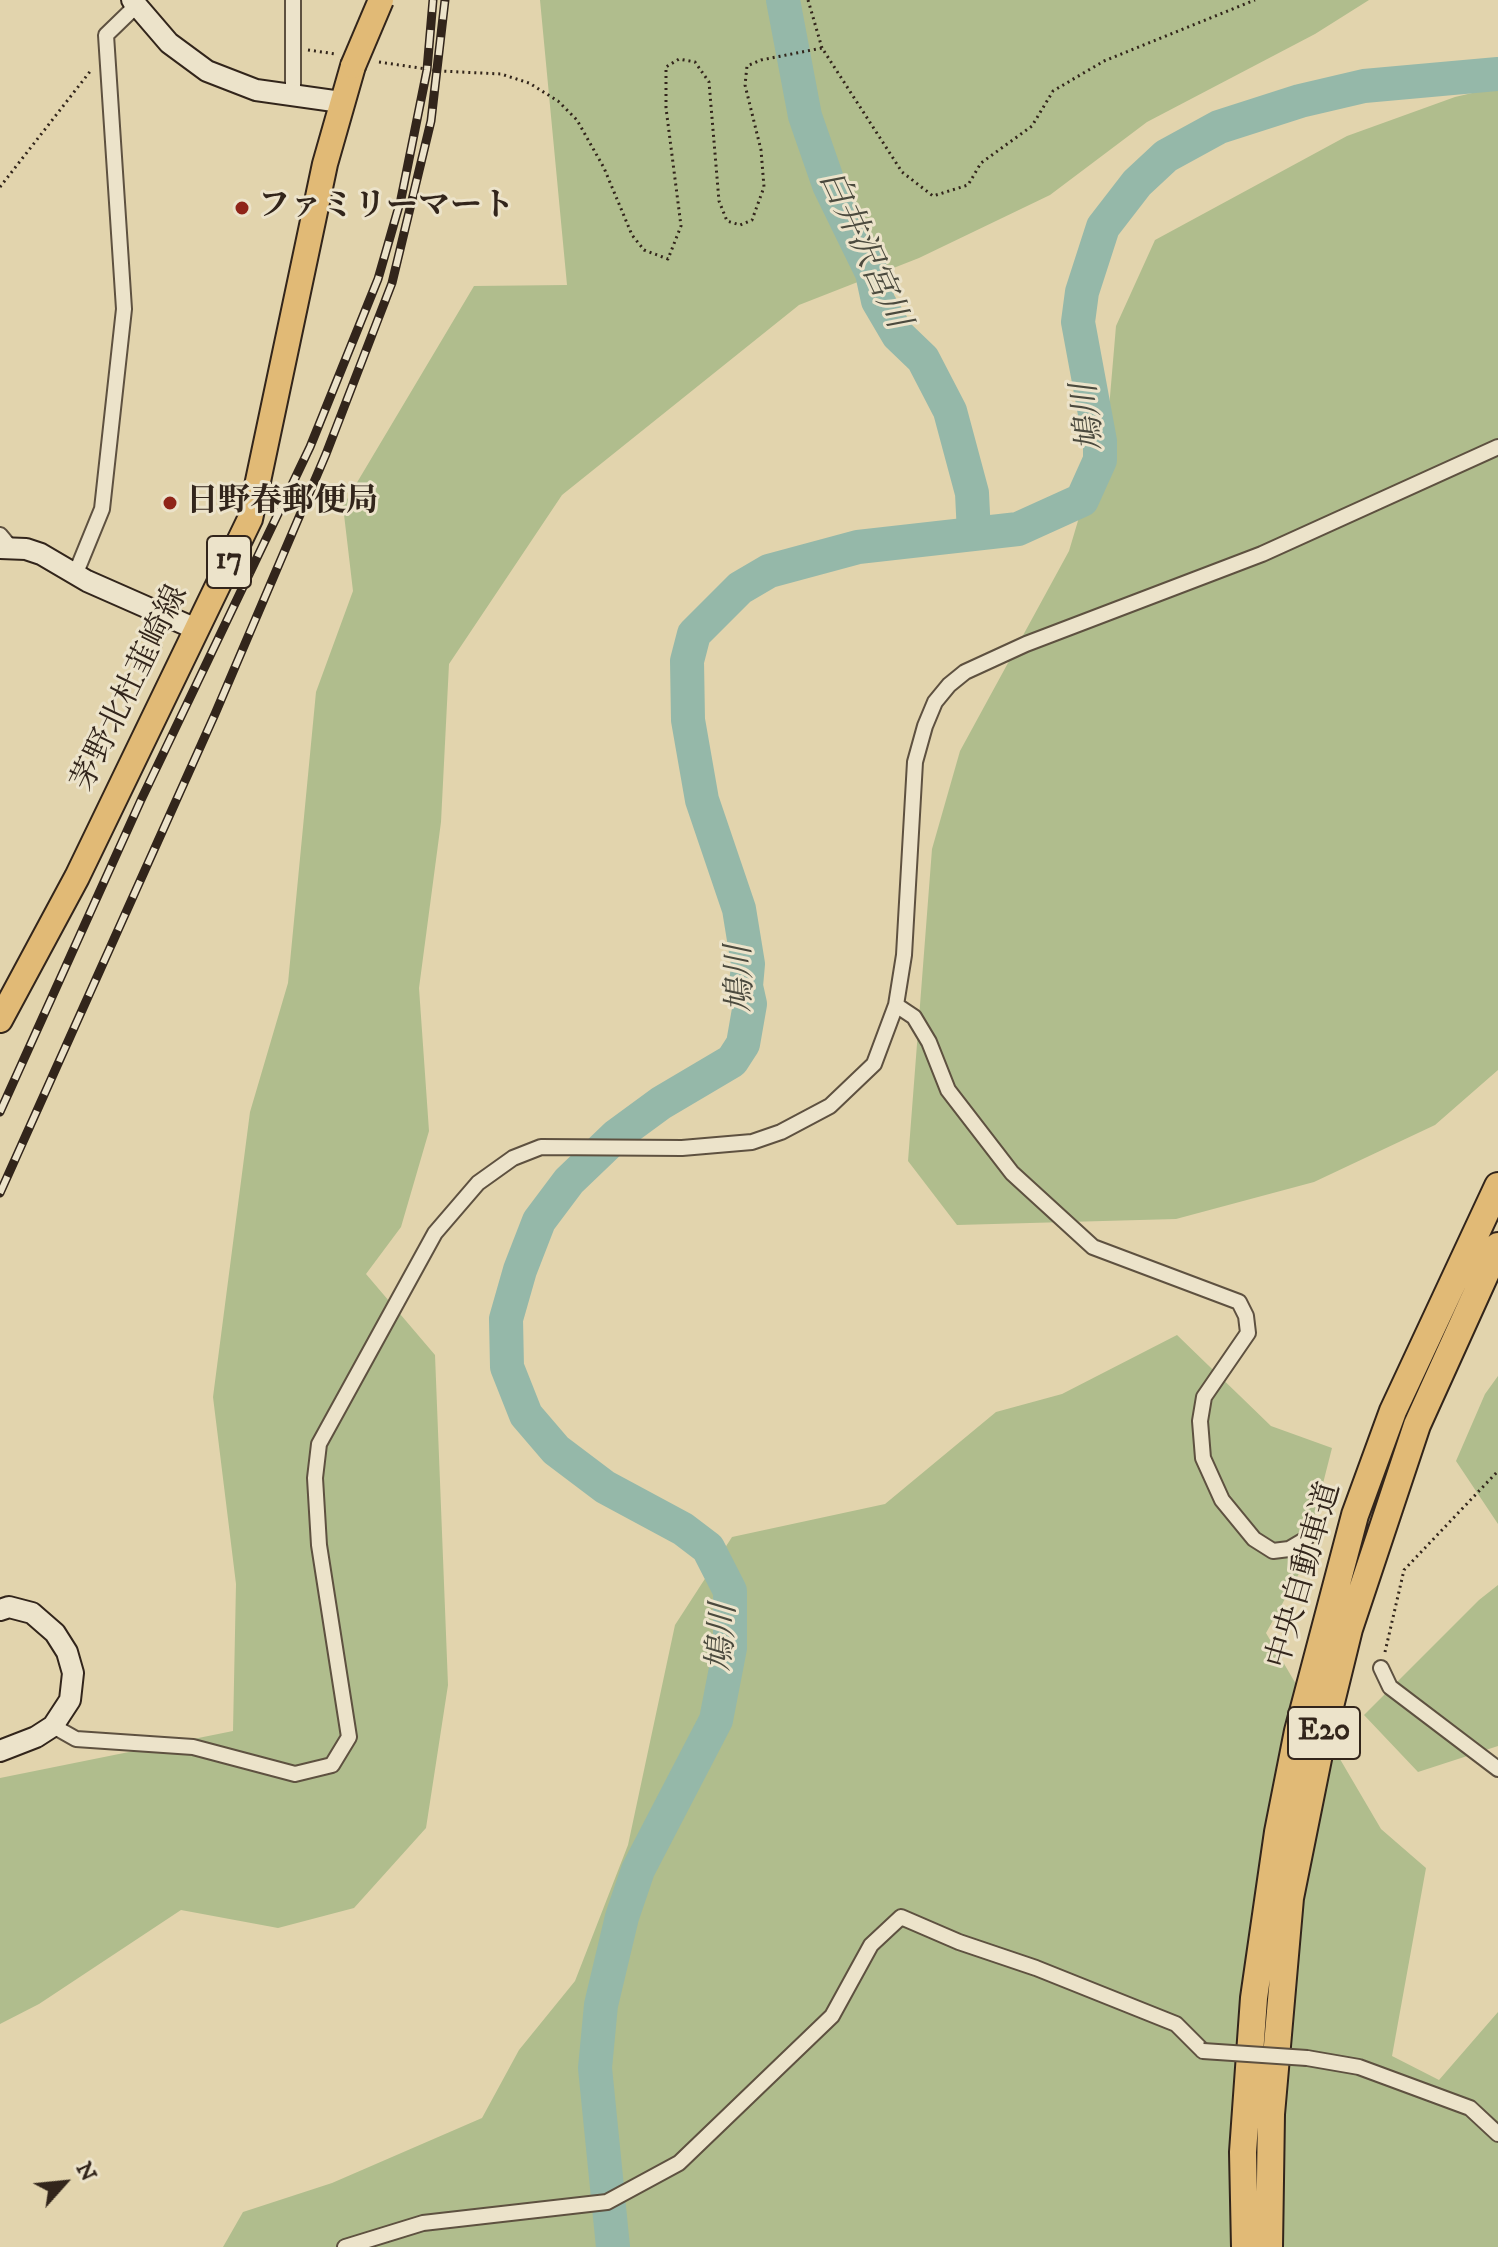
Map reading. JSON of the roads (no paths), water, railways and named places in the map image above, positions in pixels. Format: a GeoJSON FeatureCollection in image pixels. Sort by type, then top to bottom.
{"type":"FeatureCollection","features":[{"type":"Feature","properties":{"kind":"highway","name":"中央自動車道"},"geometry":{"type":"LineString","coordinates":[[1245,2247],[1243,2152],[1254,1998],[1278,1832],[1298,1731],[1355,1515],[1393,1411],[1498,1186]]}},
{"type":"Feature","properties":{"kind":"highway","name":"中央自動車道"},"geometry":{"type":"LineString","coordinates":[[1269,2247],[1271,2114],[1290,1898],[1322,1739],[1349,1629],[1417,1425],[1498,1246]]}},
{"type":"Feature","properties":{"kind":"main road","name":"茅野北杜韮崎線"},"geometry":{"type":"LineString","coordinates":[[0,1020],[77,877],[254,507],[341,102],[353,60],[381,0]]}},
{"type":"Feature","properties":{"kind":"main road"},"geometry":{"type":"LineString","coordinates":[[134,3],[169,43],[207,71],[256,90],[341,102]]}},
{"type":"Feature","properties":{"kind":"main road"},"geometry":{"type":"LineString","coordinates":[[3,543],[41,554],[75,575],[196,629]]}},
{"type":"Feature","properties":{"kind":"main road"},"geometry":{"type":"LineString","coordinates":[[0,1610],[9,1607],[32,1613],[55,1633],[67,1652],[73,1673],[70,1700],[53,1726],[36,1737],[0,1751]]}},
{"type":"Feature","properties":{"kind":"street"},"geometry":{"type":"LineString","coordinates":[[293,0],[293,94]]}},
{"type":"Feature","properties":{"kind":"street"},"geometry":{"type":"LineString","coordinates":[[75,575],[102,509],[124,309],[104,54],[106,35],[134,3]]}},
{"type":"Feature","properties":{"kind":"street"},"geometry":{"type":"LineString","coordinates":[[53,1726],[76,1739],[193,1747],[295,1774],[332,1765],[349,1737],[319,1545],[315,1478],[319,1444],[435,1233],[469,1193],[513,1158],[541,1147],[637,1145],[682,1148],[752,1142],[830,1106],[874,1064],[896,1005],[904,955],[915,762],[935,702],[949,685],[965,672],[1026,644],[1262,554],[1498,447]]}},
{"type":"Feature","properties":{"kind":"street"},"geometry":{"type":"LineString","coordinates":[[896,1005],[914,1017],[929,1042],[948,1090],[1012,1173],[1093,1247],[1224,1293],[1239,1302],[1246,1316],[1248,1333],[1204,1397],[1200,1421],[1203,1458],[1222,1500],[1254,1539],[1273,1551],[1289,1549],[1306,1539]]}},
{"type":"Feature","properties":{"kind":"street"},"geometry":{"type":"LineString","coordinates":[[1381,1668],[1390,1687],[1498,1769]]}},
{"type":"Feature","properties":{"kind":"street"},"geometry":{"type":"LineString","coordinates":[[345,2247],[423,2223],[607,2202],[679,2163],[832,2016],[871,1945],[901,1917],[1176,2024],[1203,2051],[1307,2058],[1359,2067],[1470,2108],[1498,2134]]}},
{"type":"Feature","properties":{"kind":"waterway","name":"白井沢宮川"},"geometry":{"type":"LineString","coordinates":[[783,0],[805,116],[829,185],[872,273],[878,301],[898,335],[923,359],[950,411],[972,493],[974,534]]}},
{"type":"Feature","properties":{"kind":"waterway","name":"鳩川"},"geometry":{"type":"LineString","coordinates":[[613,2247],[595,2068],[601,2005],[622,1917],[638,1870],[716,1720],[730,1648],[730,1591],[708,1548],[683,1529],[605,1487],[556,1450],[526,1415],[507,1367],[506,1319],[539,1221],[569,1181],[616,1136],[661,1103],[732,1061],[743,1044],[750,1004],[746,986],[748,964],[739,909],[702,800],[688,720],[687,661],[694,634],[740,588],[769,571],[858,547],[1018,529],[1082,500],[1100,460],[1100,441],[1078,322],[1082,292],[1103,227],[1137,183],[1166,156],[1219,127],[1300,101],[1364,86],[1498,74]]}},
{"type":"Feature","properties":{"kind":"railway"},"geometry":{"type":"LineString","coordinates":[[0,1112],[141,800],[310,447],[378,279],[401,199],[427,70],[433,0]]}},
{"type":"Feature","properties":{"kind":"railway"},"geometry":{"type":"LineString","coordinates":[[0,1193],[215,714],[326,454],[392,283],[431,121],[445,0]]}},
{"type":"Feature","properties":{"kind":"place","name":"ファミリーマート"},"geometry":{"type":"Point","coordinates":[242,208]}},
{"type":"Feature","properties":{"kind":"place","name":"日野春郵便局"},"geometry":{"type":"Point","coordinates":[170,503]}}]}
